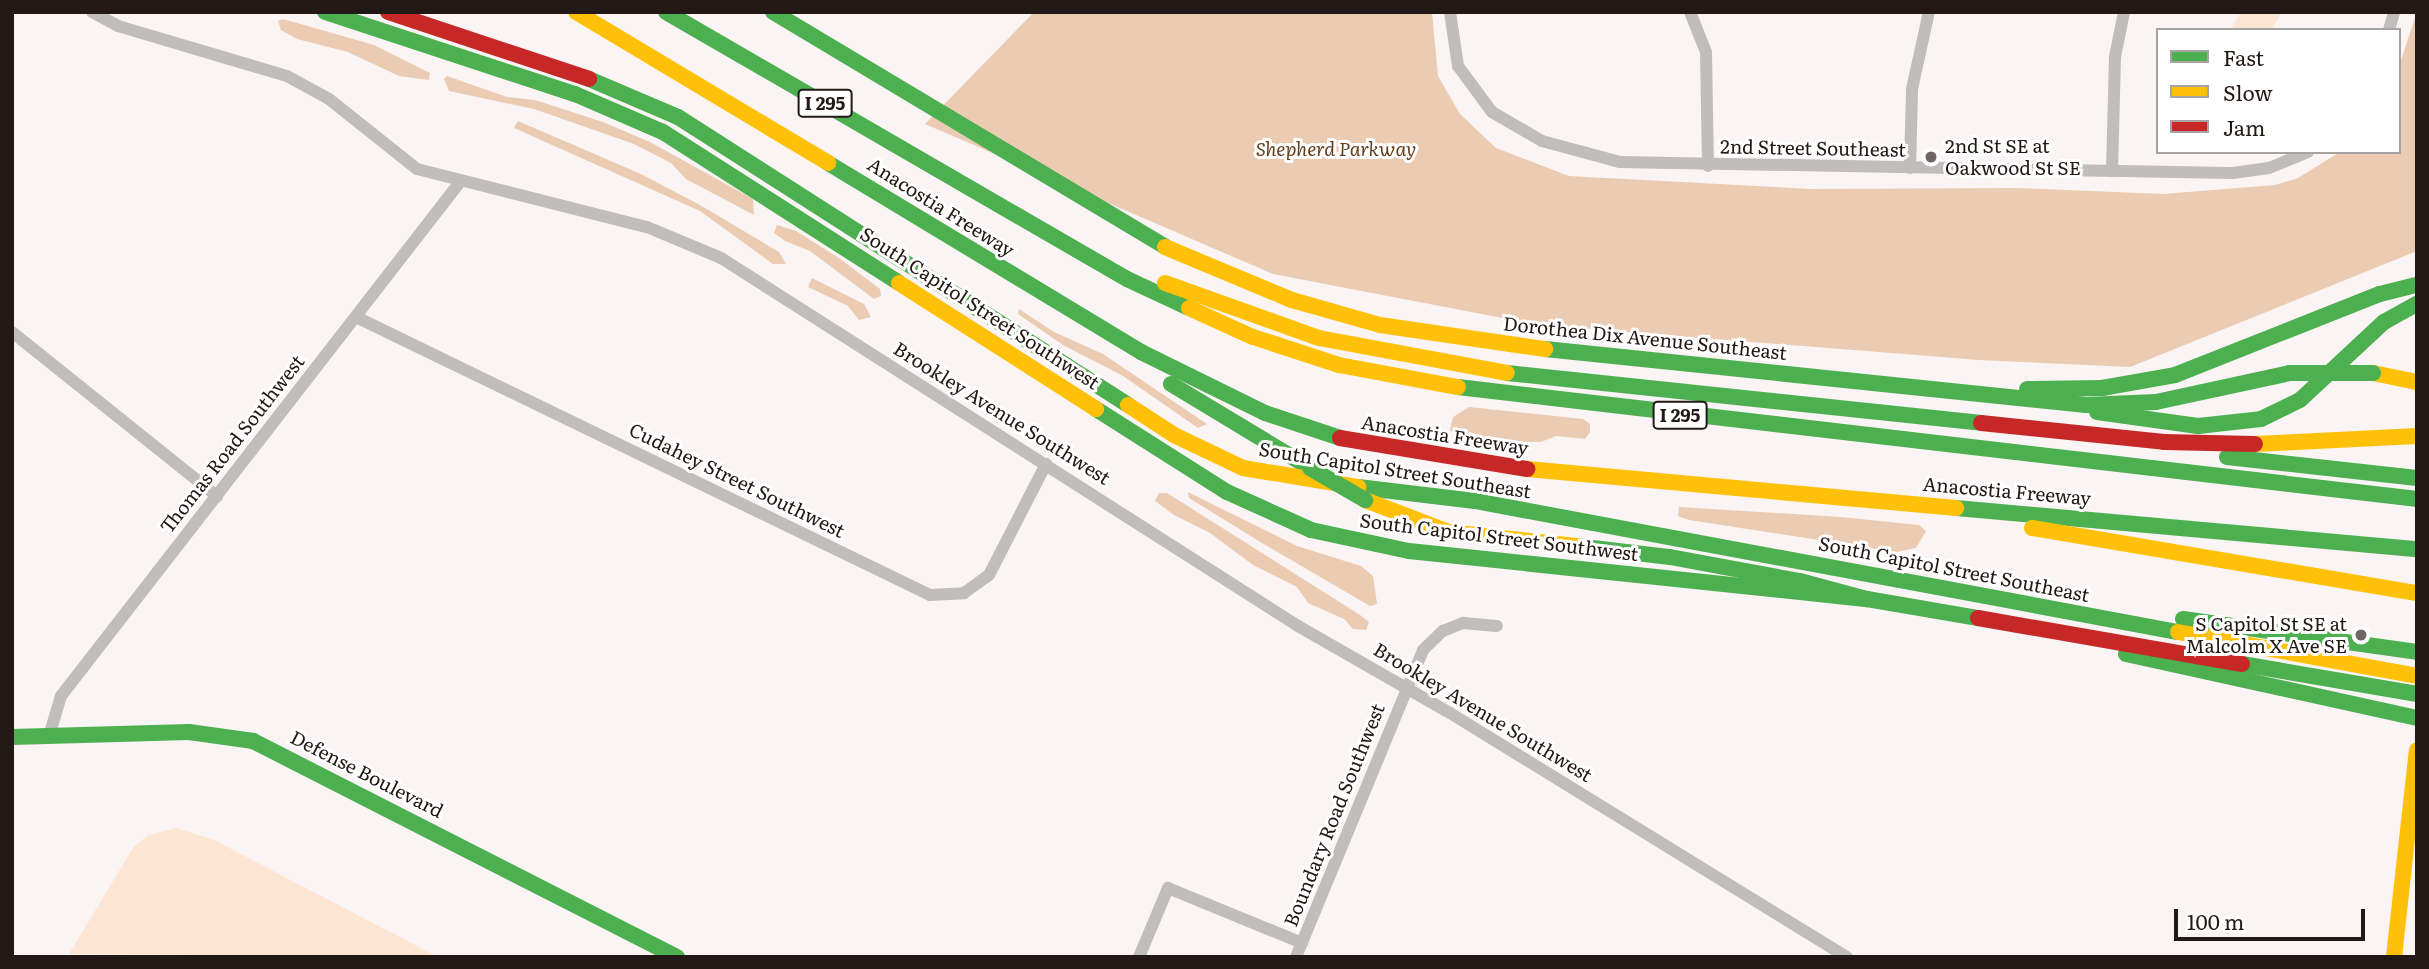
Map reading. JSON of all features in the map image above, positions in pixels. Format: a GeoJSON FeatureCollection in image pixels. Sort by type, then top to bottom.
{"type":"FeatureCollection","features":[{"type":"Feature","properties":{"kind":"main road","name":"South Capitol Street Southwest"},"geometry":{"type":"LineString","coordinates":[[325,12],[575,94],[663,132],[1227,492],[1284,521],[1340,539],[1398,549],[1867,599],[2050,633],[2117,639],[2417,694]]}},
{"type":"Feature","properties":{"kind":"main road","name":"South Capitol Street Southeast"},"geometry":{"type":"LineString","coordinates":[[388,12],[595,80],[678,117],[1174,435],[1236,465],[1294,479],[1452,497],[2417,676]]}},
{"type":"Feature","properties":{"kind":"main road","name":"Anacostia Freeway"},"geometry":{"type":"LineString","coordinates":[[576,12],[1131,346],[1223,394],[1308,429],[1375,447],[1467,463],[2416,549]]}},
{"type":"Feature","properties":{"kind":"main road","name":"Anacostia Freeway"},"geometry":{"type":"LineString","coordinates":[[666,12],[983,194],[1041,231],[1189,311],[1273,345],[1385,375],[1522,397],[2417,499]]}},
{"type":"Feature","properties":{"kind":"main road","name":"Dorothea Dix Avenue Southeast"},"geometry":{"type":"LineString","coordinates":[[773,12],[921,98],[1143,235],[1249,284],[1324,310],[1460,340],[2063,403],[2156,402],[2290,373],[2373,373],[2417,382]]}},
{"type":"Feature","properties":{"kind":"main road"},"geometry":{"type":"LineString","coordinates":[[686,78],[753,127],[1365,500],[1449,532],[1670,557],[1800,580],[1867,599]]}},
{"type":"Feature","properties":{"kind":"main road"},"geometry":{"type":"LineString","coordinates":[[983,194],[1174,288],[1246,315],[1352,347],[1488,372],[2072,436],[2208,444],[2417,436]]}},
{"type":"Feature","properties":{"kind":"main road"},"geometry":{"type":"LineString","coordinates":[[1926,387],[2073,390],[2161,379],[2216,362],[2373,297],[2417,285]]}},
{"type":"Feature","properties":{"kind":"main road"},"geometry":{"type":"LineString","coordinates":[[2063,403],[2176,424],[2250,422],[2300,400],[2384,322],[2417,304]]}},
{"type":"Feature","properties":{"kind":"main road"},"geometry":{"type":"LineString","coordinates":[[2072,436],[2115,445],[2417,478]]}},
{"type":"Feature","properties":{"kind":"main road"},"geometry":{"type":"LineString","coordinates":[[1856,499],[1922,514],[2092,537],[2414,593]]}},
{"type":"Feature","properties":{"kind":"main road"},"geometry":{"type":"LineString","coordinates":[[2024,604],[2094,607],[2417,652]]}},
{"type":"Feature","properties":{"kind":"main road"},"geometry":{"type":"LineString","coordinates":[[2050,633],[2198,672],[2417,718]]}},
{"type":"Feature","properties":{"kind":"main road","name":"Defense Boulevard"},"geometry":{"type":"LineString","coordinates":[[12,737],[189,732],[253,741],[677,957]]}},
{"type":"Feature","properties":{"kind":"main road"},"geometry":{"type":"LineString","coordinates":[[2394,957],[2417,750]]}},
{"type":"Feature","properties":{"kind":"main road"},"geometry":{"type":"LineString","coordinates":[[2384,957],[2392,904],[2404,867]]}},
{"type":"Feature","properties":{"kind":"main road"},"geometry":{"type":"LineString","coordinates":[[2404,867],[2410,896],[2404,957]]}},
{"type":"Feature","properties":{"kind":"street","name":"Brookley Avenue Southwest"},"geometry":{"type":"LineString","coordinates":[[92,12],[118,26],[287,76],[329,100],[417,169],[460,182],[530,195],[647,227],[714,255],[1298,626],[1408,689],[1847,957]]}},
{"type":"Feature","properties":{"kind":"street","name":"2nd Street Southeast"},"geometry":{"type":"LineString","coordinates":[[1450,12],[1458,66],[1492,113],[1531,137],[1594,157],[1647,164],[1708,166],[2242,172],[2278,165],[2303,154]]}},
{"type":"Feature","properties":{"kind":"street"},"geometry":{"type":"LineString","coordinates":[[1690,12],[1706,52],[1708,166]]}},
{"type":"Feature","properties":{"kind":"street"},"geometry":{"type":"LineString","coordinates":[[1910,168],[1912,89],[1929,12]]}},
{"type":"Feature","properties":{"kind":"street"},"geometry":{"type":"LineString","coordinates":[[2112,171],[2115,57],[2124,12]]}},
{"type":"Feature","properties":{"kind":"street","name":"Thomas Road Southwest"},"geometry":{"type":"LineString","coordinates":[[49,736],[61,696],[460,182]]}},
{"type":"Feature","properties":{"kind":"street","name":"Cudahey Street Southwest"},"geometry":{"type":"LineString","coordinates":[[355,317],[930,594],[964,593],[989,575],[1046,464]]}},
{"type":"Feature","properties":{"kind":"street"},"geometry":{"type":"LineString","coordinates":[[12,332],[217,496]]}},
{"type":"Feature","properties":{"kind":"street","name":"Boundary Road Southwest"},"geometry":{"type":"LineString","coordinates":[[1296,957],[1423,650],[1443,631],[1477,621],[1497,626]]}},
{"type":"Feature","properties":{"kind":"street"},"geometry":{"type":"LineString","coordinates":[[1139,957],[1168,888],[1302,943]]}},
{"type":"Feature","properties":{"kind":"shaded area"},"geometry":{"type":"Polygon","coordinates":[[[2241,12],[2277,12],[2280,16],[2272,28],[2231,28],[2241,12]]]}},
{"type":"Feature","properties":{"kind":"shaded area"},"geometry":{"type":"Polygon","coordinates":[[[177,828],[214,840],[438,957],[69,954],[133,848],[148,835],[177,828]]]}},
{"type":"Feature","properties":{"kind":"green space","name":"Shepherd Parkway"},"geometry":{"type":"Polygon","coordinates":[[[1034,12],[1432,12],[1438,76],[1460,114],[1496,148],[1569,176],[1811,189],[2017,188],[2163,194],[2275,185],[2298,178],[2337,154],[2401,154],[2401,60],[2417,12],[2417,251],[2130,367],[1979,360],[1539,325],[1273,274],[925,124],[1034,12]]]}},
{"type":"Feature","properties":{"kind":"green space"},"geometry":{"type":"Polygon","coordinates":[[[283,19],[374,45],[430,73],[429,80],[399,76],[348,52],[297,39],[281,30],[278,21],[283,19]]]}},
{"type":"Feature","properties":{"kind":"green space"},"geometry":{"type":"Polygon","coordinates":[[[447,76],[507,97],[535,100],[603,122],[650,142],[753,199],[754,215],[686,179],[671,163],[634,144],[534,109],[449,91],[444,79],[447,76]]]}},
{"type":"Feature","properties":{"kind":"green space"},"geometry":{"type":"Polygon","coordinates":[[[518,121],[641,174],[700,205],[779,252],[786,264],[773,264],[700,211],[514,128],[518,121]]]}},
{"type":"Feature","properties":{"kind":"green space"},"geometry":{"type":"Polygon","coordinates":[[[777,225],[796,231],[839,258],[880,289],[881,296],[874,299],[810,251],[785,241],[774,233],[777,225]]]}},
{"type":"Feature","properties":{"kind":"green space"},"geometry":{"type":"Polygon","coordinates":[[[812,278],[864,304],[871,317],[859,320],[848,306],[808,287],[812,278]]]}},
{"type":"Feature","properties":{"kind":"green space"},"geometry":{"type":"Polygon","coordinates":[[[1019,309],[1054,332],[1103,354],[1207,424],[1198,428],[1123,376],[1063,345],[1018,314],[1019,309]]]}},
{"type":"Feature","properties":{"kind":"green space"},"geometry":{"type":"Polygon","coordinates":[[[1469,407],[1583,419],[1590,424],[1590,432],[1585,439],[1556,436],[1541,442],[1494,441],[1464,430],[1455,434],[1450,430],[1453,417],[1469,407]]]}},
{"type":"Feature","properties":{"kind":"green space"},"geometry":{"type":"Polygon","coordinates":[[[1188,492],[1297,546],[1361,566],[1373,576],[1377,604],[1370,606],[1262,543],[1189,498],[1188,492]]]}},
{"type":"Feature","properties":{"kind":"green space"},"geometry":{"type":"Polygon","coordinates":[[[1159,493],[1167,493],[1360,615],[1369,622],[1366,630],[1353,629],[1344,619],[1308,603],[1297,587],[1253,565],[1210,533],[1174,515],[1155,501],[1159,493]]]}},
{"type":"Feature","properties":{"kind":"green space"},"geometry":{"type":"Polygon","coordinates":[[[1679,507],[1841,517],[1919,525],[1926,531],[1916,548],[1897,552],[1689,520],[1678,516],[1679,507]]]}},
{"type":"Feature","properties":{"kind":"traffic: fast"},"geometry":{"type":"LineString","coordinates":[[325,12],[575,94],[663,132],[899,283]]}},
{"type":"Feature","properties":{"kind":"traffic: fast"},"geometry":{"type":"LineString","coordinates":[[666,12],[1127,279],[1189,308]]}},
{"type":"Feature","properties":{"kind":"traffic: fast"},"geometry":{"type":"LineString","coordinates":[[773,12],[1165,247]]}},
{"type":"Feature","properties":{"kind":"traffic: fast"},"geometry":{"type":"LineString","coordinates":[[589,79],[678,117],[1128,405]]}},
{"type":"Feature","properties":{"kind":"traffic: fast"},"geometry":{"type":"LineString","coordinates":[[828,163],[1141,352],[1265,413],[1340,438]]}},
{"type":"Feature","properties":{"kind":"traffic: fast"},"geometry":{"type":"LineString","coordinates":[[2027,389],[2102,388],[2175,375],[2380,294],[2417,285]]}},
{"type":"Feature","properties":{"kind":"traffic: fast"},"geometry":{"type":"LineString","coordinates":[[2097,412],[2198,426],[2261,419],[2300,400],[2384,322],[2417,304]]}},
{"type":"Feature","properties":{"kind":"traffic: fast"},"geometry":{"type":"LineString","coordinates":[[1545,349],[2086,405],[2156,402],[2290,373]]}},
{"type":"Feature","properties":{"kind":"traffic: fast"},"geometry":{"type":"LineString","coordinates":[[1507,373],[1981,423]]}},
{"type":"Feature","properties":{"kind":"traffic: fast"},"geometry":{"type":"LineString","coordinates":[[2290,373],[2373,373]]}},
{"type":"Feature","properties":{"kind":"traffic: fast"},"geometry":{"type":"LineString","coordinates":[[1171,384],[1310,468]]}},
{"type":"Feature","properties":{"kind":"traffic: fast"},"geometry":{"type":"LineString","coordinates":[[1458,387],[2417,499]]}},
{"type":"Feature","properties":{"kind":"traffic: fast"},"geometry":{"type":"LineString","coordinates":[[1096,409],[1227,492],[1311,530],[1409,551],[1867,599],[1978,618]]}},
{"type":"Feature","properties":{"kind":"traffic: fast"},"geometry":{"type":"LineString","coordinates":[[2227,457],[2417,478]]}},
{"type":"Feature","properties":{"kind":"traffic: fast"},"geometry":{"type":"LineString","coordinates":[[1310,468],[1365,500]]}},
{"type":"Feature","properties":{"kind":"traffic: fast"},"geometry":{"type":"LineString","coordinates":[[1358,487],[1475,501],[2178,632]]}},
{"type":"Feature","properties":{"kind":"traffic: fast"},"geometry":{"type":"LineString","coordinates":[[1956,508],[2417,549]]}},
{"type":"Feature","properties":{"kind":"traffic: fast"},"geometry":{"type":"LineString","coordinates":[[1576,546],[1670,557],[1800,581],[1867,599]]}},
{"type":"Feature","properties":{"kind":"traffic: fast"},"geometry":{"type":"LineString","coordinates":[[2183,619],[2417,652]]}},
{"type":"Feature","properties":{"kind":"traffic: fast"},"geometry":{"type":"LineString","coordinates":[[2126,654],[2417,718]]}},
{"type":"Feature","properties":{"kind":"traffic: fast"},"geometry":{"type":"LineString","coordinates":[[2242,664],[2417,694]]}},
{"type":"Feature","properties":{"kind":"traffic: fast"},"geometry":{"type":"LineString","coordinates":[[12,737],[189,732],[253,741],[677,957]]}},
{"type":"Feature","properties":{"kind":"traffic: slow"},"geometry":{"type":"LineString","coordinates":[[576,12],[828,163]]}},
{"type":"Feature","properties":{"kind":"traffic: slow"},"geometry":{"type":"LineString","coordinates":[[1165,247],[1292,300],[1380,325],[1545,349]]}},
{"type":"Feature","properties":{"kind":"traffic: slow"},"geometry":{"type":"LineString","coordinates":[[899,283],[1096,409]]}},
{"type":"Feature","properties":{"kind":"traffic: slow"},"geometry":{"type":"LineString","coordinates":[[1165,283],[1319,338],[1507,373]]}},
{"type":"Feature","properties":{"kind":"traffic: slow"},"geometry":{"type":"LineString","coordinates":[[1189,308],[1253,337],[1339,365],[1458,387]]}},
{"type":"Feature","properties":{"kind":"traffic: slow"},"geometry":{"type":"LineString","coordinates":[[2373,373],[2417,382]]}},
{"type":"Feature","properties":{"kind":"traffic: slow"},"geometry":{"type":"LineString","coordinates":[[1128,405],[1174,435],[1243,468],[1358,487]]}},
{"type":"Feature","properties":{"kind":"traffic: slow"},"geometry":{"type":"LineString","coordinates":[[2255,444],[2417,436]]}},
{"type":"Feature","properties":{"kind":"traffic: slow"},"geometry":{"type":"LineString","coordinates":[[1527,469],[1956,508]]}},
{"type":"Feature","properties":{"kind":"traffic: slow"},"geometry":{"type":"LineString","coordinates":[[1365,500],[1449,532],[1576,546]]}},
{"type":"Feature","properties":{"kind":"traffic: slow"},"geometry":{"type":"LineString","coordinates":[[2032,528],[2417,593]]}},
{"type":"Feature","properties":{"kind":"traffic: slow"},"geometry":{"type":"LineString","coordinates":[[2178,632],[2417,676]]}},
{"type":"Feature","properties":{"kind":"traffic: slow"},"geometry":{"type":"LineString","coordinates":[[2394,957],[2417,750]]}},
{"type":"Feature","properties":{"kind":"traffic: jam"},"geometry":{"type":"LineString","coordinates":[[388,12],[589,79]]}},
{"type":"Feature","properties":{"kind":"traffic: jam"},"geometry":{"type":"LineString","coordinates":[[1981,423],[2164,442],[2255,444]]}},
{"type":"Feature","properties":{"kind":"traffic: jam"},"geometry":{"type":"LineString","coordinates":[[1340,438],[1527,469]]}},
{"type":"Feature","properties":{"kind":"traffic: jam"},"geometry":{"type":"LineString","coordinates":[[1978,618],[2242,664]]}},
{"type":"Feature","properties":{"kind":"place","name":"2nd St SE at Oakwood St SE"},"geometry":{"type":"Point","coordinates":[1931,157]}},
{"type":"Feature","properties":{"kind":"place","name":"S Capitol St SE at Malcolm X Ave SE"},"geometry":{"type":"Point","coordinates":[2361,635]}}]}
